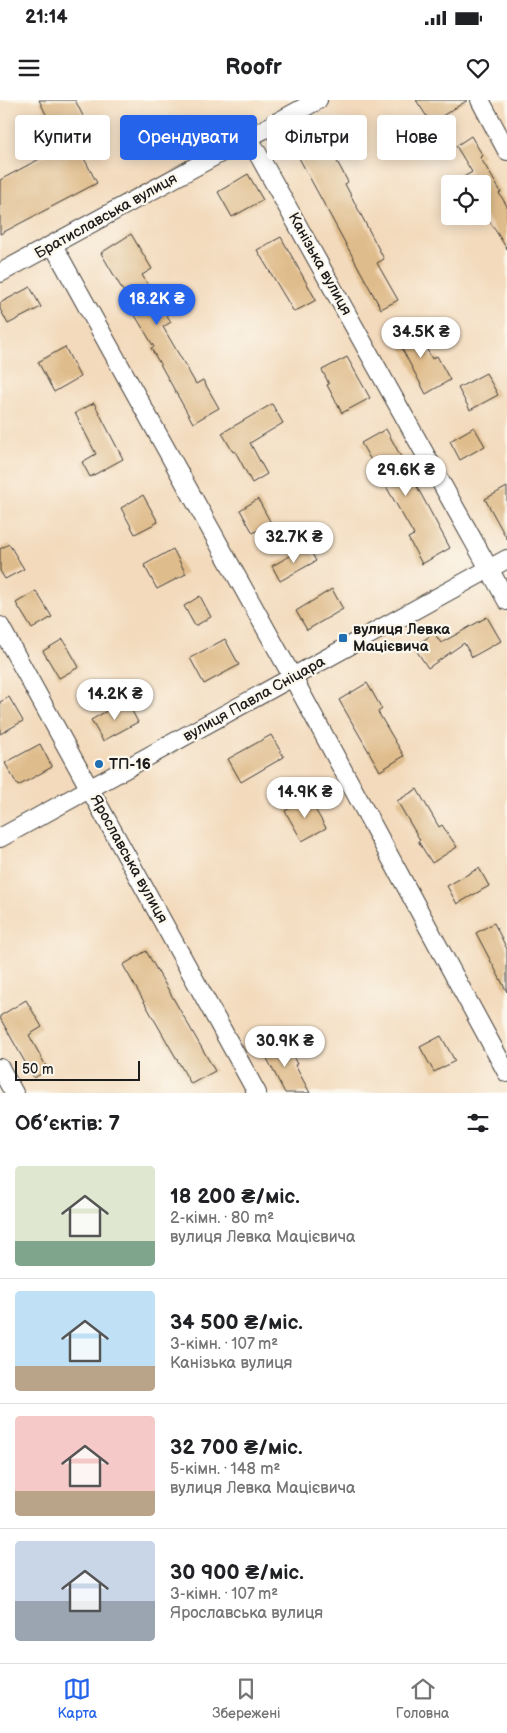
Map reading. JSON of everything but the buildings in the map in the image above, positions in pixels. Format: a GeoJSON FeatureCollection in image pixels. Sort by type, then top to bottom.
{"type":"FeatureCollection","features":[{"type":"Feature","properties":{"kind":"street","name":"Братиславська вулиця"},"geometry":{"type":"LineString","coordinates":[[257,134],[318,100]]}},
{"type":"Feature","properties":{"kind":"street"},"geometry":{"type":"LineString","coordinates":[[480,100],[507,151]]}},
{"type":"Feature","properties":{"kind":"street","name":"Канізька вулиця"},"geometry":{"type":"LineString","coordinates":[[257,152],[507,601]]}},
{"type":"Feature","properties":{"kind":"street","name":"Братиславська вулиця"},"geometry":{"type":"LineString","coordinates":[[0,273],[209,160]]}},
{"type":"Feature","properties":{"kind":"street"},"geometry":{"type":"LineString","coordinates":[[53,245],[293,678],[507,1072]]}},
{"type":"Feature","properties":{"kind":"street","name":"вулиця Павла Сніцара"},"geometry":{"type":"LineString","coordinates":[[0,838],[507,559]]}},
{"type":"Feature","properties":{"kind":"street","name":"Ярославська вулиця"},"geometry":{"type":"LineString","coordinates":[[0,626],[257,1093]]}},
{"type":"Feature","properties":{"kind":"street"},"geometry":{"type":"LineString","coordinates":[[0,1068],[14,1093]]}},
{"type":"Feature","properties":{"kind":"place","name":"вулиця Левка Мацієвича"},"geometry":{"type":"Point","coordinates":[343,638]}},
{"type":"Feature","properties":{"kind":"place","name":"ТП-16"},"geometry":{"type":"Point","coordinates":[99,764]}}]}
